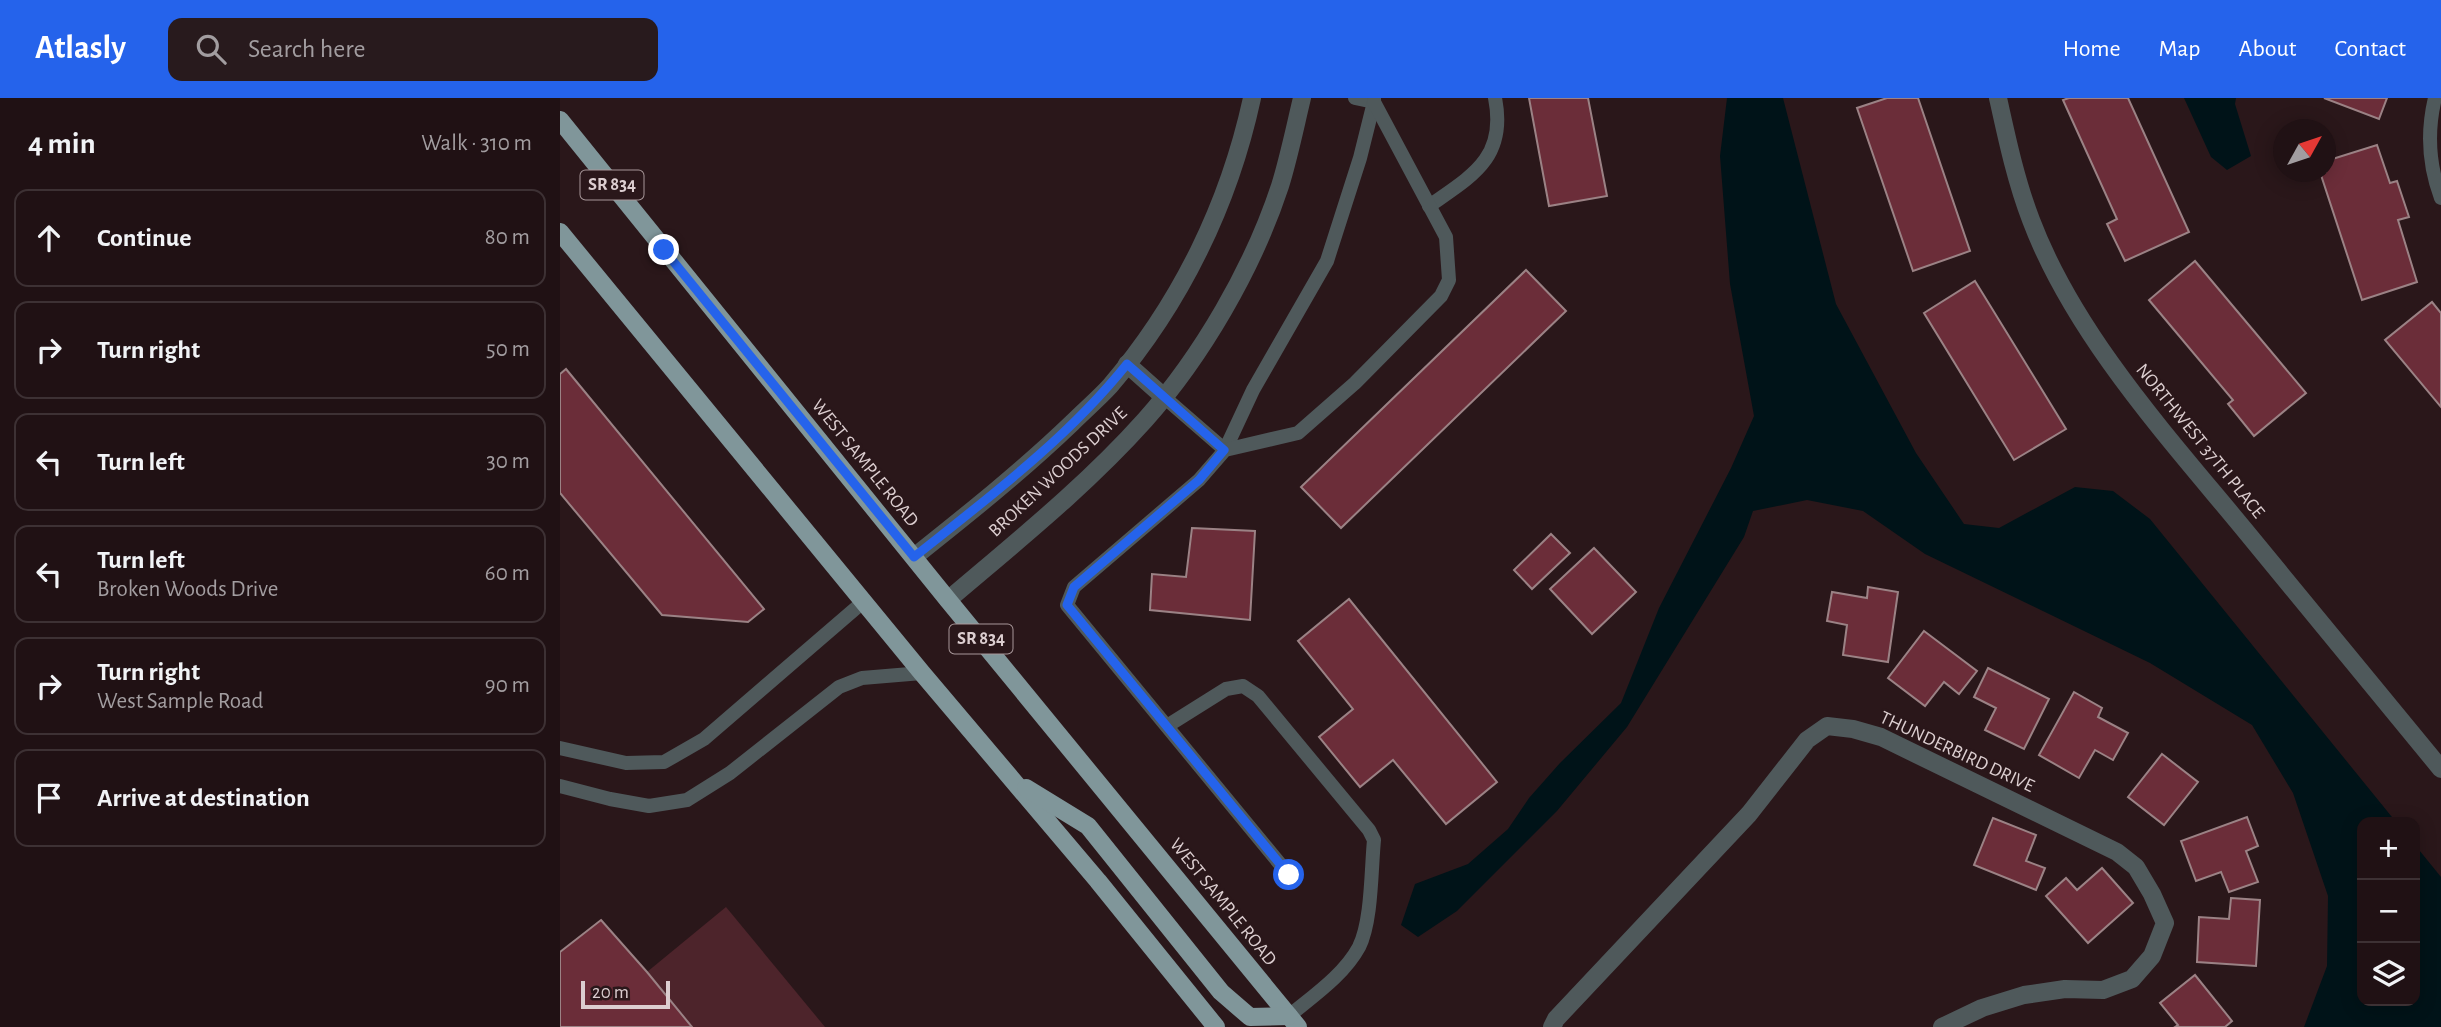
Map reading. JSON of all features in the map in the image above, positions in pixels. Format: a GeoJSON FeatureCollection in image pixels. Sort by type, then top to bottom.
{"type":"FeatureCollection","features":[{"type":"Feature","properties":{"kind":"main road","name":"WEST SAMPLE ROAD"},"geometry":{"type":"LineString","coordinates":[[560,120],[948,600],[1294,1021]]}},
{"type":"Feature","properties":{"kind":"main road"},"geometry":{"type":"LineString","coordinates":[[560,232],[1216,1027]]}},
{"type":"Feature","properties":{"kind":"main road"},"geometry":{"type":"LineString","coordinates":[[1012,778],[1088,827],[1222,992],[1250,1017],[1294,1021]]}},
{"type":"Feature","properties":{"kind":"street","name":"BROKEN WOODS DRIVE"},"geometry":{"type":"LineString","coordinates":[[914,557],[1038,456],[1108,388],[1127,364],[1167,308],[1215,218],[1233,171],[1252,98]]}},
{"type":"Feature","properties":{"kind":"street","name":"BROKEN WOODS DRIVE"},"geometry":{"type":"LineString","coordinates":[[948,600],[1068,497],[1145,420],[1209,334],[1260,237],[1279,187],[1302,98]]}},
{"type":"Feature","properties":{"kind":"street","name":"NORTHWEST 37TH PLACE"},"geometry":{"type":"LineString","coordinates":[[1998,98],[2009,152],[2031,222],[2063,287],[2098,346],[2147,411],[2438,759]]}},
{"type":"Feature","properties":{"kind":"street"},"geometry":{"type":"LineString","coordinates":[[1127,364],[1164,397]]}},
{"type":"Feature","properties":{"kind":"street","name":"THUNDERBIRD DRIVE"},"geometry":{"type":"LineString","coordinates":[[1552,1027],[1556,1019],[1749,814],[1807,740],[1827,726],[1853,729],[1881,737],[2117,852],[2136,867],[2165,923],[2152,956],[2132,979],[2104,990],[2065,989],[2024,995],[1982,1008],[1942,1027]]}},
{"type":"Feature","properties":{"kind":"lane"},"geometry":{"type":"LineString","coordinates":[[1355,98],[1374,100]]}},
{"type":"Feature","properties":{"kind":"lane"},"geometry":{"type":"LineString","coordinates":[[1429,206],[1466,180],[1490,155],[1497,139],[1495,98]]}},
{"type":"Feature","properties":{"kind":"lane"},"geometry":{"type":"LineString","coordinates":[[2435,98],[2429,122],[2430,149],[2441,198]]}},
{"type":"Feature","properties":{"kind":"lane"},"geometry":{"type":"LineString","coordinates":[[1224,450],[1298,433],[1355,383],[1441,296],[1449,280],[1446,237],[1374,100]]}},
{"type":"Feature","properties":{"kind":"lane"},"geometry":{"type":"LineString","coordinates":[[1289,875],[1067,605],[1074,587],[1199,480],[1224,450],[1253,390],[1327,261],[1360,158],[1374,100]]}},
{"type":"Feature","properties":{"kind":"lane"},"geometry":{"type":"LineString","coordinates":[[1164,397],[1224,450]]}},
{"type":"Feature","properties":{"kind":"lane"},"geometry":{"type":"LineString","coordinates":[[560,748],[625,763],[664,762],[704,739],[863,602]]}},
{"type":"Feature","properties":{"kind":"lane"},"geometry":{"type":"LineString","coordinates":[[560,786],[649,806],[687,800],[730,773],[839,687],[862,678],[922,673]]}},
{"type":"Feature","properties":{"kind":"lane"},"geometry":{"type":"LineString","coordinates":[[1167,726],[1226,689],[1243,686],[1258,696],[1369,830],[1374,840],[1366,927],[1359,948],[1294,1021]]}},
{"type":"Feature","properties":{"kind":"shaded area"},"geometry":{"type":"Polygon","coordinates":[[[1727,98],[1783,98],[1836,304],[1916,453],[1964,524],[1999,528],[2075,487],[2113,491],[2150,519],[2392,817],[2357,817],[2357,1006],[2420,1006],[2420,851],[2441,877],[2441,1027],[2304,1027],[2327,966],[2328,896],[2293,793],[2252,725],[2150,663],[1925,554],[1863,511],[1807,500],[1753,511],[1744,537],[1627,727],[1557,811],[1457,911],[1418,937],[1401,925],[1415,884],[1468,864],[1508,829],[1529,798],[1560,763],[1621,703],[1659,608],[1731,468],[1754,416],[1730,284],[1720,156],[1727,98]]]}},
{"type":"Feature","properties":{"kind":"shaded area"},"geometry":{"type":"Polygon","coordinates":[[[2184,98],[2236,98],[2235,104],[2251,156],[2227,170],[2211,157],[2184,98]]]}},
{"type":"Feature","properties":{"kind":"shaded area"},"geometry":{"type":"Polygon","coordinates":[[[726,907],[825,1027],[692,1027],[647,972],[726,907]]]}},
{"type":"Feature","properties":{"kind":"building"},"geometry":{"type":"Polygon","coordinates":[[[1529,98],[1588,98],[1607,196],[1549,206],[1529,98]]]}},
{"type":"Feature","properties":{"kind":"building"},"geometry":{"type":"Polygon","coordinates":[[[1887,98],[1918,98],[1970,251],[1913,271],[1857,108],[1887,98]]]}},
{"type":"Feature","properties":{"kind":"building"},"geometry":{"type":"Polygon","coordinates":[[[2128,98],[2189,232],[2125,261],[2107,224],[2117,219],[2063,100],[2128,98]]]}},
{"type":"Feature","properties":{"kind":"building"},"geometry":{"type":"Polygon","coordinates":[[[2324,98],[2387,98],[2379,119],[2324,98]]]}},
{"type":"Feature","properties":{"kind":"building"},"geometry":{"type":"Polygon","coordinates":[[[2377,145],[2390,183],[2397,181],[2409,217],[2398,220],[2417,282],[2362,300],[2323,182],[2336,182],[2336,158],[2377,145]]]}},
{"type":"Feature","properties":{"kind":"building"},"geometry":{"type":"Polygon","coordinates":[[[2195,261],[2306,393],[2254,436],[2228,404],[2233,400],[2149,300],[2195,261]]]}},
{"type":"Feature","properties":{"kind":"building"},"geometry":{"type":"Polygon","coordinates":[[[1526,270],[1566,311],[1341,528],[1301,487],[1526,270]]]}},
{"type":"Feature","properties":{"kind":"building"},"geometry":{"type":"Polygon","coordinates":[[[1975,281],[2066,429],[2014,460],[1924,313],[1975,281]]]}},
{"type":"Feature","properties":{"kind":"building"},"geometry":{"type":"Polygon","coordinates":[[[2432,302],[2441,313],[2441,407],[2385,340],[2432,302]]]}},
{"type":"Feature","properties":{"kind":"building"},"geometry":{"type":"Polygon","coordinates":[[[566,369],[764,609],[748,622],[662,615],[560,493],[560,374],[566,369]]]}},
{"type":"Feature","properties":{"kind":"building"},"geometry":{"type":"Polygon","coordinates":[[[1192,528],[1255,531],[1250,620],[1150,610],[1152,574],[1186,577],[1192,528]]]}},
{"type":"Feature","properties":{"kind":"building"},"geometry":{"type":"Polygon","coordinates":[[[1551,534],[1570,553],[1532,589],[1514,570],[1551,534]]]}},
{"type":"Feature","properties":{"kind":"building"},"geometry":{"type":"Polygon","coordinates":[[[1594,548],[1636,592],[1592,634],[1550,589],[1594,548]]]}},
{"type":"Feature","properties":{"kind":"building"},"geometry":{"type":"Polygon","coordinates":[[[1868,587],[1898,592],[1888,662],[1843,655],[1847,625],[1827,621],[1832,592],[1867,598],[1868,587]]]}},
{"type":"Feature","properties":{"kind":"building"},"geometry":{"type":"Polygon","coordinates":[[[1349,599],[1497,782],[1446,824],[1393,760],[1360,787],[1319,737],[1353,709],[1298,641],[1349,599]]]}},
{"type":"Feature","properties":{"kind":"building"},"geometry":{"type":"Polygon","coordinates":[[[1924,631],[1977,671],[1959,694],[1944,682],[1925,706],[1888,678],[1924,631]]]}},
{"type":"Feature","properties":{"kind":"building"},"geometry":{"type":"Polygon","coordinates":[[[1988,668],[2049,699],[2024,749],[1985,730],[1996,708],[1974,697],[1988,668]]]}},
{"type":"Feature","properties":{"kind":"building"},"geometry":{"type":"Polygon","coordinates":[[[2074,692],[2102,708],[2098,717],[2128,733],[2113,760],[2095,750],[2079,778],[2039,755],[2074,692]]]}},
{"type":"Feature","properties":{"kind":"building"},"geometry":{"type":"Polygon","coordinates":[[[2162,754],[2198,782],[2164,825],[2128,797],[2162,754]]]}},
{"type":"Feature","properties":{"kind":"building"},"geometry":{"type":"Polygon","coordinates":[[[2247,817],[2258,846],[2246,851],[2258,882],[2229,892],[2221,872],[2196,881],[2181,841],[2247,817]]]}},
{"type":"Feature","properties":{"kind":"building"},"geometry":{"type":"Polygon","coordinates":[[[1993,818],[2036,835],[2026,861],[2045,868],[2036,890],[1974,865],[1993,818]]]}},
{"type":"Feature","properties":{"kind":"building"},"geometry":{"type":"Polygon","coordinates":[[[2102,868],[2133,903],[2088,943],[2046,896],[2066,878],[2077,890],[2102,868]]]}},
{"type":"Feature","properties":{"kind":"building"},"geometry":{"type":"Polygon","coordinates":[[[2231,898],[2260,900],[2256,966],[2197,962],[2199,917],[2229,919],[2231,898]]]}},
{"type":"Feature","properties":{"kind":"building"},"geometry":{"type":"Polygon","coordinates":[[[601,920],[692,1027],[560,1027],[560,952],[601,920]]]}},
{"type":"Feature","properties":{"kind":"building"},"geometry":{"type":"Polygon","coordinates":[[[2195,975],[2232,1021],[2225,1027],[2175,1027],[2178,1025],[2160,1003],[2195,975]]]}},
{"type":"Feature","properties":{"kind":"route"},"geometry":{"type":"LineString","coordinates":[[664,250],[914,557],[1038,456],[1108,388],[1127,364],[1224,450],[1199,480],[1074,587],[1067,605],[1289,875]]}}]}
